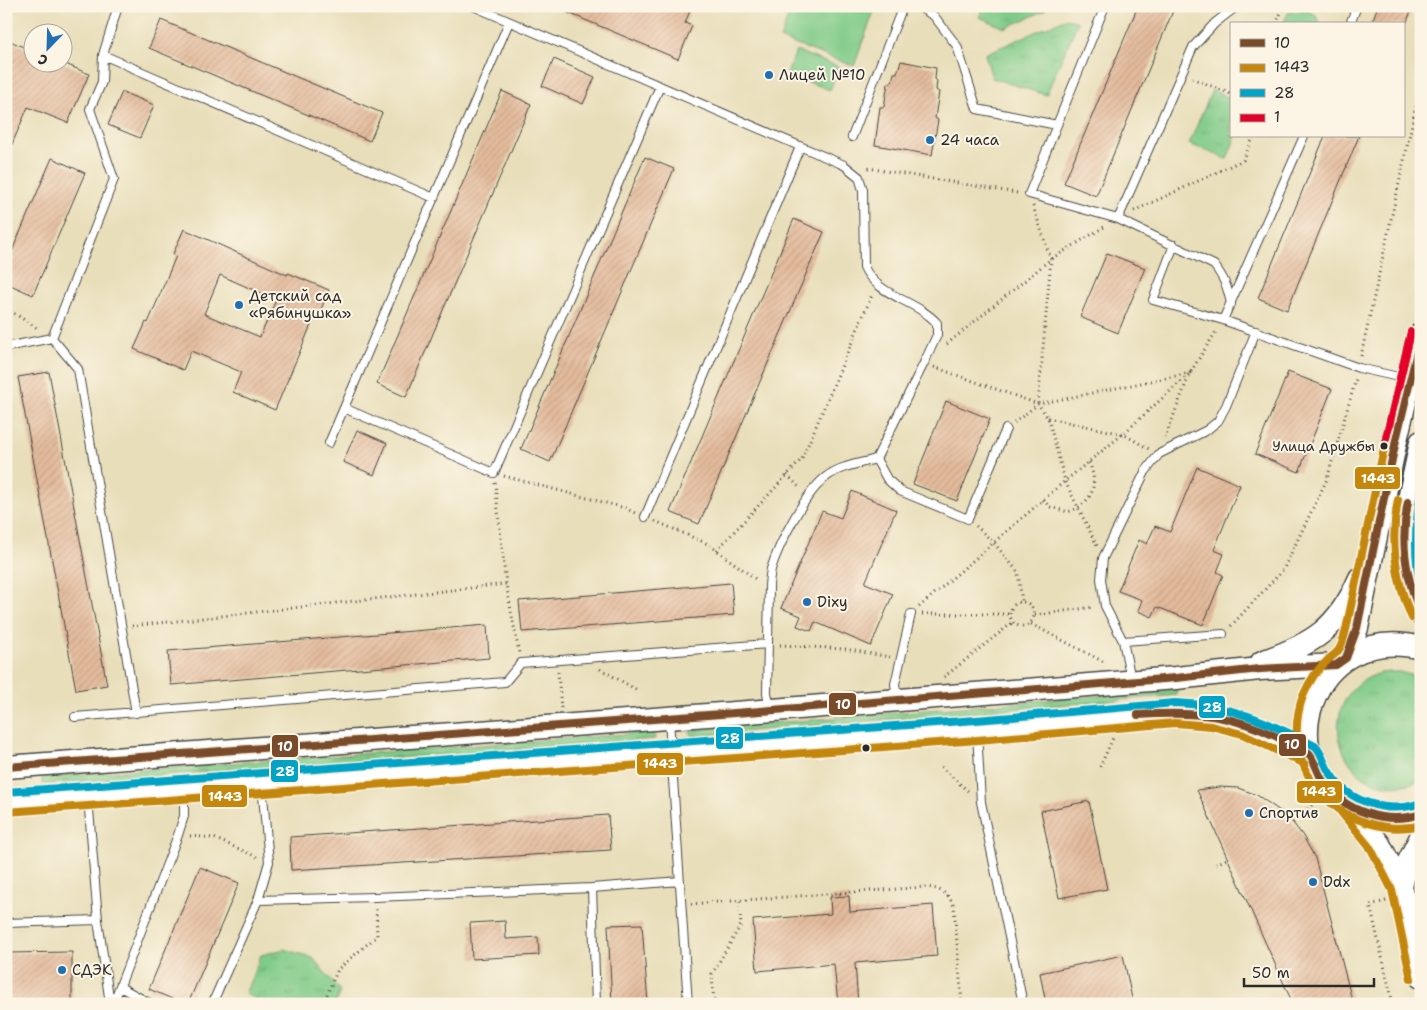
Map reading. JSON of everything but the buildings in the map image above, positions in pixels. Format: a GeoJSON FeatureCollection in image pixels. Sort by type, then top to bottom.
{"type":"FeatureCollection","features":[{"type":"Feature","properties":{"kind":"main road"},"geometry":{"type":"LineString","coordinates":[[1341,662],[1357,628],[1409,380],[1421,334]]}},
{"type":"Feature","properties":{"kind":"main road"},"geometry":{"type":"LineString","coordinates":[[1421,442],[1418,468],[1406,510],[1404,541],[1406,571],[1421,614]]}},
{"type":"Feature","properties":{"kind":"main road"},"geometry":{"type":"LineString","coordinates":[[1236,672],[1295,650],[1322,633],[1339,616],[1353,594],[1375,545]]}},
{"type":"Feature","properties":{"kind":"main road"},"geometry":{"type":"LineString","coordinates":[[1421,648],[1394,644],[1369,647],[1341,662],[1320,684],[1310,706],[1306,730],[1310,754],[1318,774],[1331,792],[1348,805],[1370,815],[1394,818],[1421,814]]}},
{"type":"Feature","properties":{"kind":"main road"},"geometry":{"type":"LineString","coordinates":[[6,767],[770,710],[1341,662]]}},
{"type":"Feature","properties":{"kind":"main road"},"geometry":{"type":"LineString","coordinates":[[6,802],[1193,713],[1223,717],[1252,725],[1310,754]]}},
{"type":"Feature","properties":{"kind":"main road"},"geometry":{"type":"LineString","coordinates":[[1348,805],[1379,844],[1421,977]]}},
{"type":"Feature","properties":{"kind":"main road"},"geometry":{"type":"LineString","coordinates":[[1396,894],[1405,869],[1421,837]]}},
{"type":"Feature","properties":{"kind":"lane"},"geometry":{"type":"LineString","coordinates":[[52,338],[114,178],[90,109],[102,82],[103,55],[118,6]]}},
{"type":"Feature","properties":{"kind":"lane"},"geometry":{"type":"LineString","coordinates":[[473,6],[844,164],[859,177],[863,190],[864,266],[868,276],[877,285],[928,313],[937,323],[937,335],[924,364],[876,459],[843,467],[825,478],[809,496],[794,520],[775,558],[768,588],[767,694],[770,710]]}},
{"type":"Feature","properties":{"kind":"lane"},"geometry":{"type":"LineString","coordinates":[[852,137],[903,6]]}},
{"type":"Feature","properties":{"kind":"lane"},"geometry":{"type":"LineString","coordinates":[[918,6],[934,16],[957,46],[977,108],[1057,125]]}},
{"type":"Feature","properties":{"kind":"lane"},"geometry":{"type":"LineString","coordinates":[[1105,6],[1029,194],[1118,219],[1214,265],[1223,276],[1228,288],[1230,304]]}},
{"type":"Feature","properties":{"kind":"lane"},"geometry":{"type":"LineString","coordinates":[[1118,219],[1193,47],[1215,23],[1237,6]]}},
{"type":"Feature","properties":{"kind":"lane"},"geometry":{"type":"LineString","coordinates":[[1351,22],[1357,6]]}},
{"type":"Feature","properties":{"kind":"lane"},"geometry":{"type":"LineString","coordinates":[[329,443],[509,22]]}},
{"type":"Feature","properties":{"kind":"lane"},"geometry":{"type":"LineString","coordinates":[[103,55],[434,198]]}},
{"type":"Feature","properties":{"kind":"lane"},"geometry":{"type":"LineString","coordinates":[[344,408],[494,473],[660,86]]}},
{"type":"Feature","properties":{"kind":"lane"},"geometry":{"type":"LineString","coordinates":[[1223,320],[1303,138]]}},
{"type":"Feature","properties":{"kind":"lane"},"geometry":{"type":"LineString","coordinates":[[644,517],[800,146]]}},
{"type":"Feature","properties":{"kind":"lane"},"geometry":{"type":"LineString","coordinates":[[1174,245],[1153,300],[1223,320],[1359,368],[1409,380]]}},
{"type":"Feature","properties":{"kind":"lane"},"geometry":{"type":"LineString","coordinates":[[1132,681],[1122,641],[1105,606],[1101,579],[1103,558],[1145,472],[1159,454],[1206,430],[1218,421],[1256,332]]}},
{"type":"Feature","properties":{"kind":"lane"},"geometry":{"type":"LineString","coordinates":[[6,347],[52,338]]}},
{"type":"Feature","properties":{"kind":"lane"},"geometry":{"type":"LineString","coordinates":[[52,338],[78,369],[136,714]]}},
{"type":"Feature","properties":{"kind":"lane"},"geometry":{"type":"LineString","coordinates":[[876,459],[887,479],[900,491],[968,519],[1006,429]]}},
{"type":"Feature","properties":{"kind":"lane"},"geometry":{"type":"LineString","coordinates":[[897,700],[895,684],[911,614]]}},
{"type":"Feature","properties":{"kind":"lane"},"geometry":{"type":"LineString","coordinates":[[1122,641],[1223,634]]}},
{"type":"Feature","properties":{"kind":"lane"},"geometry":{"type":"LineString","coordinates":[[75,717],[136,714],[505,682],[521,663],[768,644]]}},
{"type":"Feature","properties":{"kind":"lane"},"geometry":{"type":"LineString","coordinates":[[669,717],[688,1004]]}},
{"type":"Feature","properties":{"kind":"lane"},"geometry":{"type":"LineString","coordinates":[[977,730],[981,802],[1023,1004]]}},
{"type":"Feature","properties":{"kind":"lane"},"geometry":{"type":"LineString","coordinates":[[212,1004],[258,900],[269,862],[262,784]]}},
{"type":"Feature","properties":{"kind":"lane"},"geometry":{"type":"LineString","coordinates":[[112,1004],[178,835],[184,816],[184,790]]}},
{"type":"Feature","properties":{"kind":"lane"},"geometry":{"type":"LineString","coordinates":[[88,796],[98,920],[112,1004]]}},
{"type":"Feature","properties":{"kind":"lane"},"geometry":{"type":"LineString","coordinates":[[258,900],[592,888],[680,881]]}},
{"type":"Feature","properties":{"kind":"lane"},"geometry":{"type":"LineString","coordinates":[[592,888],[596,1004]]}},
{"type":"Feature","properties":{"kind":"lane"},"geometry":{"type":"LineString","coordinates":[[6,923],[98,920]]}},
{"type":"Feature","properties":{"kind":"lane"},"geometry":{"type":"LineString","coordinates":[[120,987],[151,1004]]}},
{"type":"Feature","properties":{"kind":"path"},"geometry":{"type":"LineString","coordinates":[[1277,22],[1284,6]]}},
{"type":"Feature","properties":{"kind":"path"},"geometry":{"type":"LineString","coordinates":[[1181,74],[1230,94]]}},
{"type":"Feature","properties":{"kind":"path"},"geometry":{"type":"LineString","coordinates":[[1223,634],[1283,570],[1326,479],[1359,368],[1421,83]]}},
{"type":"Feature","properties":{"kind":"path"},"geometry":{"type":"LineString","coordinates":[[924,364],[1051,259],[1118,219],[1243,160],[1253,138]]}},
{"type":"Feature","properties":{"kind":"path"},"geometry":{"type":"LineString","coordinates":[[844,164],[1029,194],[1051,259],[1038,404]]}},
{"type":"Feature","properties":{"kind":"path"},"geometry":{"type":"LineString","coordinates":[[717,550],[802,459],[877,285]]}},
{"type":"Feature","properties":{"kind":"path"},"geometry":{"type":"LineString","coordinates":[[6,308],[52,338]]}},
{"type":"Feature","properties":{"kind":"path"},"geometry":{"type":"LineString","coordinates":[[1048,418],[1123,434],[1159,454],[1190,374],[1223,320]]}},
{"type":"Feature","properties":{"kind":"path"},"geometry":{"type":"LineString","coordinates":[[924,364],[1038,404],[1048,418],[1065,481],[1103,558]]}},
{"type":"Feature","properties":{"kind":"path"},"geometry":{"type":"LineString","coordinates":[[1006,429],[1038,404],[1190,374]]}},
{"type":"Feature","properties":{"kind":"path"},"geometry":{"type":"LineString","coordinates":[[911,614],[1065,481],[1123,434],[1190,374]]}},
{"type":"Feature","properties":{"kind":"path"},"geometry":{"type":"LineString","coordinates":[[1043,500],[1050,507],[1068,512],[1085,504],[1094,485],[1094,473],[1089,462]]}},
{"type":"Feature","properties":{"kind":"path"},"geometry":{"type":"LineString","coordinates":[[494,473],[506,584],[521,663]]}},
{"type":"Feature","properties":{"kind":"path"},"geometry":{"type":"LineString","coordinates":[[787,475],[809,496]]}},
{"type":"Feature","properties":{"kind":"path"},"geometry":{"type":"LineString","coordinates":[[968,519],[994,543],[1018,572],[1022,601]]}},
{"type":"Feature","properties":{"kind":"path"},"geometry":{"type":"LineString","coordinates":[[121,628],[506,584]]}},
{"type":"Feature","properties":{"kind":"path"},"geometry":{"type":"LineString","coordinates":[[1008,614],[1013,605],[1022,601],[1031,605],[1035,615],[1031,624]]}},
{"type":"Feature","properties":{"kind":"path"},"geometry":{"type":"LineString","coordinates":[[1035,615],[1105,606]]}},
{"type":"Feature","properties":{"kind":"path"},"geometry":{"type":"LineString","coordinates":[[911,614],[1008,614]]}},
{"type":"Feature","properties":{"kind":"path"},"geometry":{"type":"LineString","coordinates":[[1008,614],[1012,623],[1021,627],[1031,624],[1107,664]]}},
{"type":"Feature","properties":{"kind":"path"},"geometry":{"type":"LineString","coordinates":[[938,681],[1012,623]]}},
{"type":"Feature","properties":{"kind":"path"},"geometry":{"type":"LineString","coordinates":[[768,644],[845,649],[900,658]]}},
{"type":"Feature","properties":{"kind":"path"},"geometry":{"type":"LineString","coordinates":[[582,658],[639,691]]}},
{"type":"Feature","properties":{"kind":"path"},"geometry":{"type":"LineString","coordinates":[[558,660],[562,726]]}},
{"type":"Feature","properties":{"kind":"path"},"geometry":{"type":"LineString","coordinates":[[1100,767],[1114,735]]}},
{"type":"Feature","properties":{"kind":"path"},"geometry":{"type":"LineString","coordinates":[[941,767],[981,802]]}},
{"type":"Feature","properties":{"kind":"path"},"geometry":{"type":"LineString","coordinates":[[1293,823],[1322,794]]}},
{"type":"Feature","properties":{"kind":"path"},"geometry":{"type":"LineString","coordinates":[[178,835],[214,838],[269,862]]}},
{"type":"Feature","properties":{"kind":"path"},"geometry":{"type":"LineString","coordinates":[[1216,864],[1227,859]]}},
{"type":"Feature","properties":{"kind":"path"},"geometry":{"type":"LineString","coordinates":[[681,905],[840,895],[926,887],[939,888],[949,895],[954,906],[962,1004]]}},
{"type":"Feature","properties":{"kind":"path"},"geometry":{"type":"LineString","coordinates":[[1393,1004],[1370,905],[1396,894]]}},
{"type":"Feature","properties":{"kind":"path"},"geometry":{"type":"LineString","coordinates":[[323,1004],[338,969],[377,936],[375,897]]}},
{"type":"Feature","properties":{"kind":"path"},"geometry":{"type":"LineString","coordinates":[[714,1004],[712,974],[742,926],[739,901]]}},
{"type":"Feature","properties":{"kind":"green space"},"geometry":{"type":"Polygon","coordinates":[[[792,6],[876,6],[854,66],[780,39],[792,6]]]}},
{"type":"Feature","properties":{"kind":"green space"},"geometry":{"type":"Polygon","coordinates":[[[984,6],[1046,6],[1044,11],[1005,28],[979,17],[984,6]]]}},
{"type":"Feature","properties":{"kind":"green space"},"geometry":{"type":"Polygon","coordinates":[[[1304,10],[1315,14],[1320,22],[1284,22],[1288,13],[1304,10]]]}},
{"type":"Feature","properties":{"kind":"green space"},"geometry":{"type":"Polygon","coordinates":[[[1067,18],[1078,22],[1046,95],[992,78],[985,54],[1067,18]]]}},
{"type":"Feature","properties":{"kind":"green space"},"geometry":{"type":"Polygon","coordinates":[[[796,51],[839,67],[830,90],[787,74],[796,51]]]}},
{"type":"Feature","properties":{"kind":"green space"},"geometry":{"type":"Polygon","coordinates":[[[1212,90],[1230,98],[1230,138],[1235,138],[1227,159],[1189,144],[1212,90]]]}},
{"type":"Feature","properties":{"kind":"green space"},"geometry":{"type":"Polygon","coordinates":[[[1400,672],[1421,678],[1421,780],[1393,786],[1370,780],[1352,766],[1342,747],[1338,725],[1343,704],[1357,685],[1381,673],[1400,672]]]}},
{"type":"Feature","properties":{"kind":"green space"},"geometry":{"type":"Polygon","coordinates":[[[1177,689],[1177,695],[691,736],[690,730],[1177,689]]]}},
{"type":"Feature","properties":{"kind":"green space"},"geometry":{"type":"Polygon","coordinates":[[[654,732],[655,739],[42,784],[42,777],[654,732]]]}},
{"type":"Feature","properties":{"kind":"green space"},"geometry":{"type":"Polygon","coordinates":[[[284,949],[313,958],[340,991],[335,1004],[268,1004],[245,994],[261,955],[284,949]]]}},
{"type":"Feature","properties":{"kind":"transit line","name":"1443"},"geometry":{"type":"LineString","coordinates":[[1411,332],[1386,438],[1345,635],[1338,651],[1319,668],[1305,691],[1298,716],[1297,736],[1300,756],[1307,774],[1318,790],[1332,804],[1349,815],[1374,825],[1401,828],[1421,825]]}},
{"type":"Feature","properties":{"kind":"transit line","name":"1"},"geometry":{"type":"LineString","coordinates":[[1386,438],[1411,332]]}},
{"type":"Feature","properties":{"kind":"transit line","name":"10"},"geometry":{"type":"LineString","coordinates":[[6,767],[748,712],[1176,678],[1260,669],[1336,665],[1346,658],[1357,628],[1396,440],[1421,335]]}},
{"type":"Feature","properties":{"kind":"transit line","name":"28"},"geometry":{"type":"LineString","coordinates":[[1421,492],[1416,539],[1418,573],[1421,585]]}},
{"type":"Feature","properties":{"kind":"transit line","name":"1443"},"geometry":{"type":"LineString","coordinates":[[1398,500],[1394,545],[1398,575],[1412,618]]}},
{"type":"Feature","properties":{"kind":"transit line","name":"10"},"geometry":{"type":"LineString","coordinates":[[1408,502],[1404,531],[1405,559],[1411,586],[1421,613]]}},
{"type":"Feature","properties":{"kind":"transit line","name":"28"},"geometry":{"type":"LineString","coordinates":[[6,792],[976,720],[1175,703],[1214,707],[1248,716],[1315,746],[1328,770],[1338,783],[1357,798],[1369,803],[1393,807],[1406,807],[1418,804]]}},
{"type":"Feature","properties":{"kind":"transit line","name":"10"},"geometry":{"type":"LineString","coordinates":[[1138,715],[1196,714],[1214,716],[1249,725],[1309,754],[1321,778],[1332,792],[1354,808],[1380,817],[1408,817],[1421,814]]}},
{"type":"Feature","properties":{"kind":"transit line","name":"1443"},"geometry":{"type":"LineString","coordinates":[[7,812],[978,740],[1175,723],[1211,726],[1242,734],[1305,764]]}},
{"type":"Feature","properties":{"kind":"transit line","name":"1443"},"geometry":{"type":"LineString","coordinates":[[1340,811],[1371,849],[1392,890],[1411,979]]}},
{"type":"Feature","properties":{"kind":"place","name":"Лицей №10"},"geometry":{"type":"Point","coordinates":[769,75]}},
{"type":"Feature","properties":{"kind":"place","name":"24 часа"},"geometry":{"type":"Point","coordinates":[930,140]}},
{"type":"Feature","properties":{"kind":"place","name":"Детский сад «Рябинушка»"},"geometry":{"type":"Point","coordinates":[239,305]}},
{"type":"Feature","properties":{"kind":"place","name":"Улица Дружбы"},"geometry":{"type":"Point","coordinates":[1384,446]}},
{"type":"Feature","properties":{"kind":"place","name":"Dixy"},"geometry":{"type":"Point","coordinates":[807,602]}},
{"type":"Feature","properties":{"kind":"place","name":"Спортив"},"geometry":{"type":"Point","coordinates":[1249,813]}},
{"type":"Feature","properties":{"kind":"place","name":"Ddx"},"geometry":{"type":"Point","coordinates":[1313,882]}},
{"type":"Feature","properties":{"kind":"place","name":"СДЭК"},"geometry":{"type":"Point","coordinates":[62,970]}}]}
